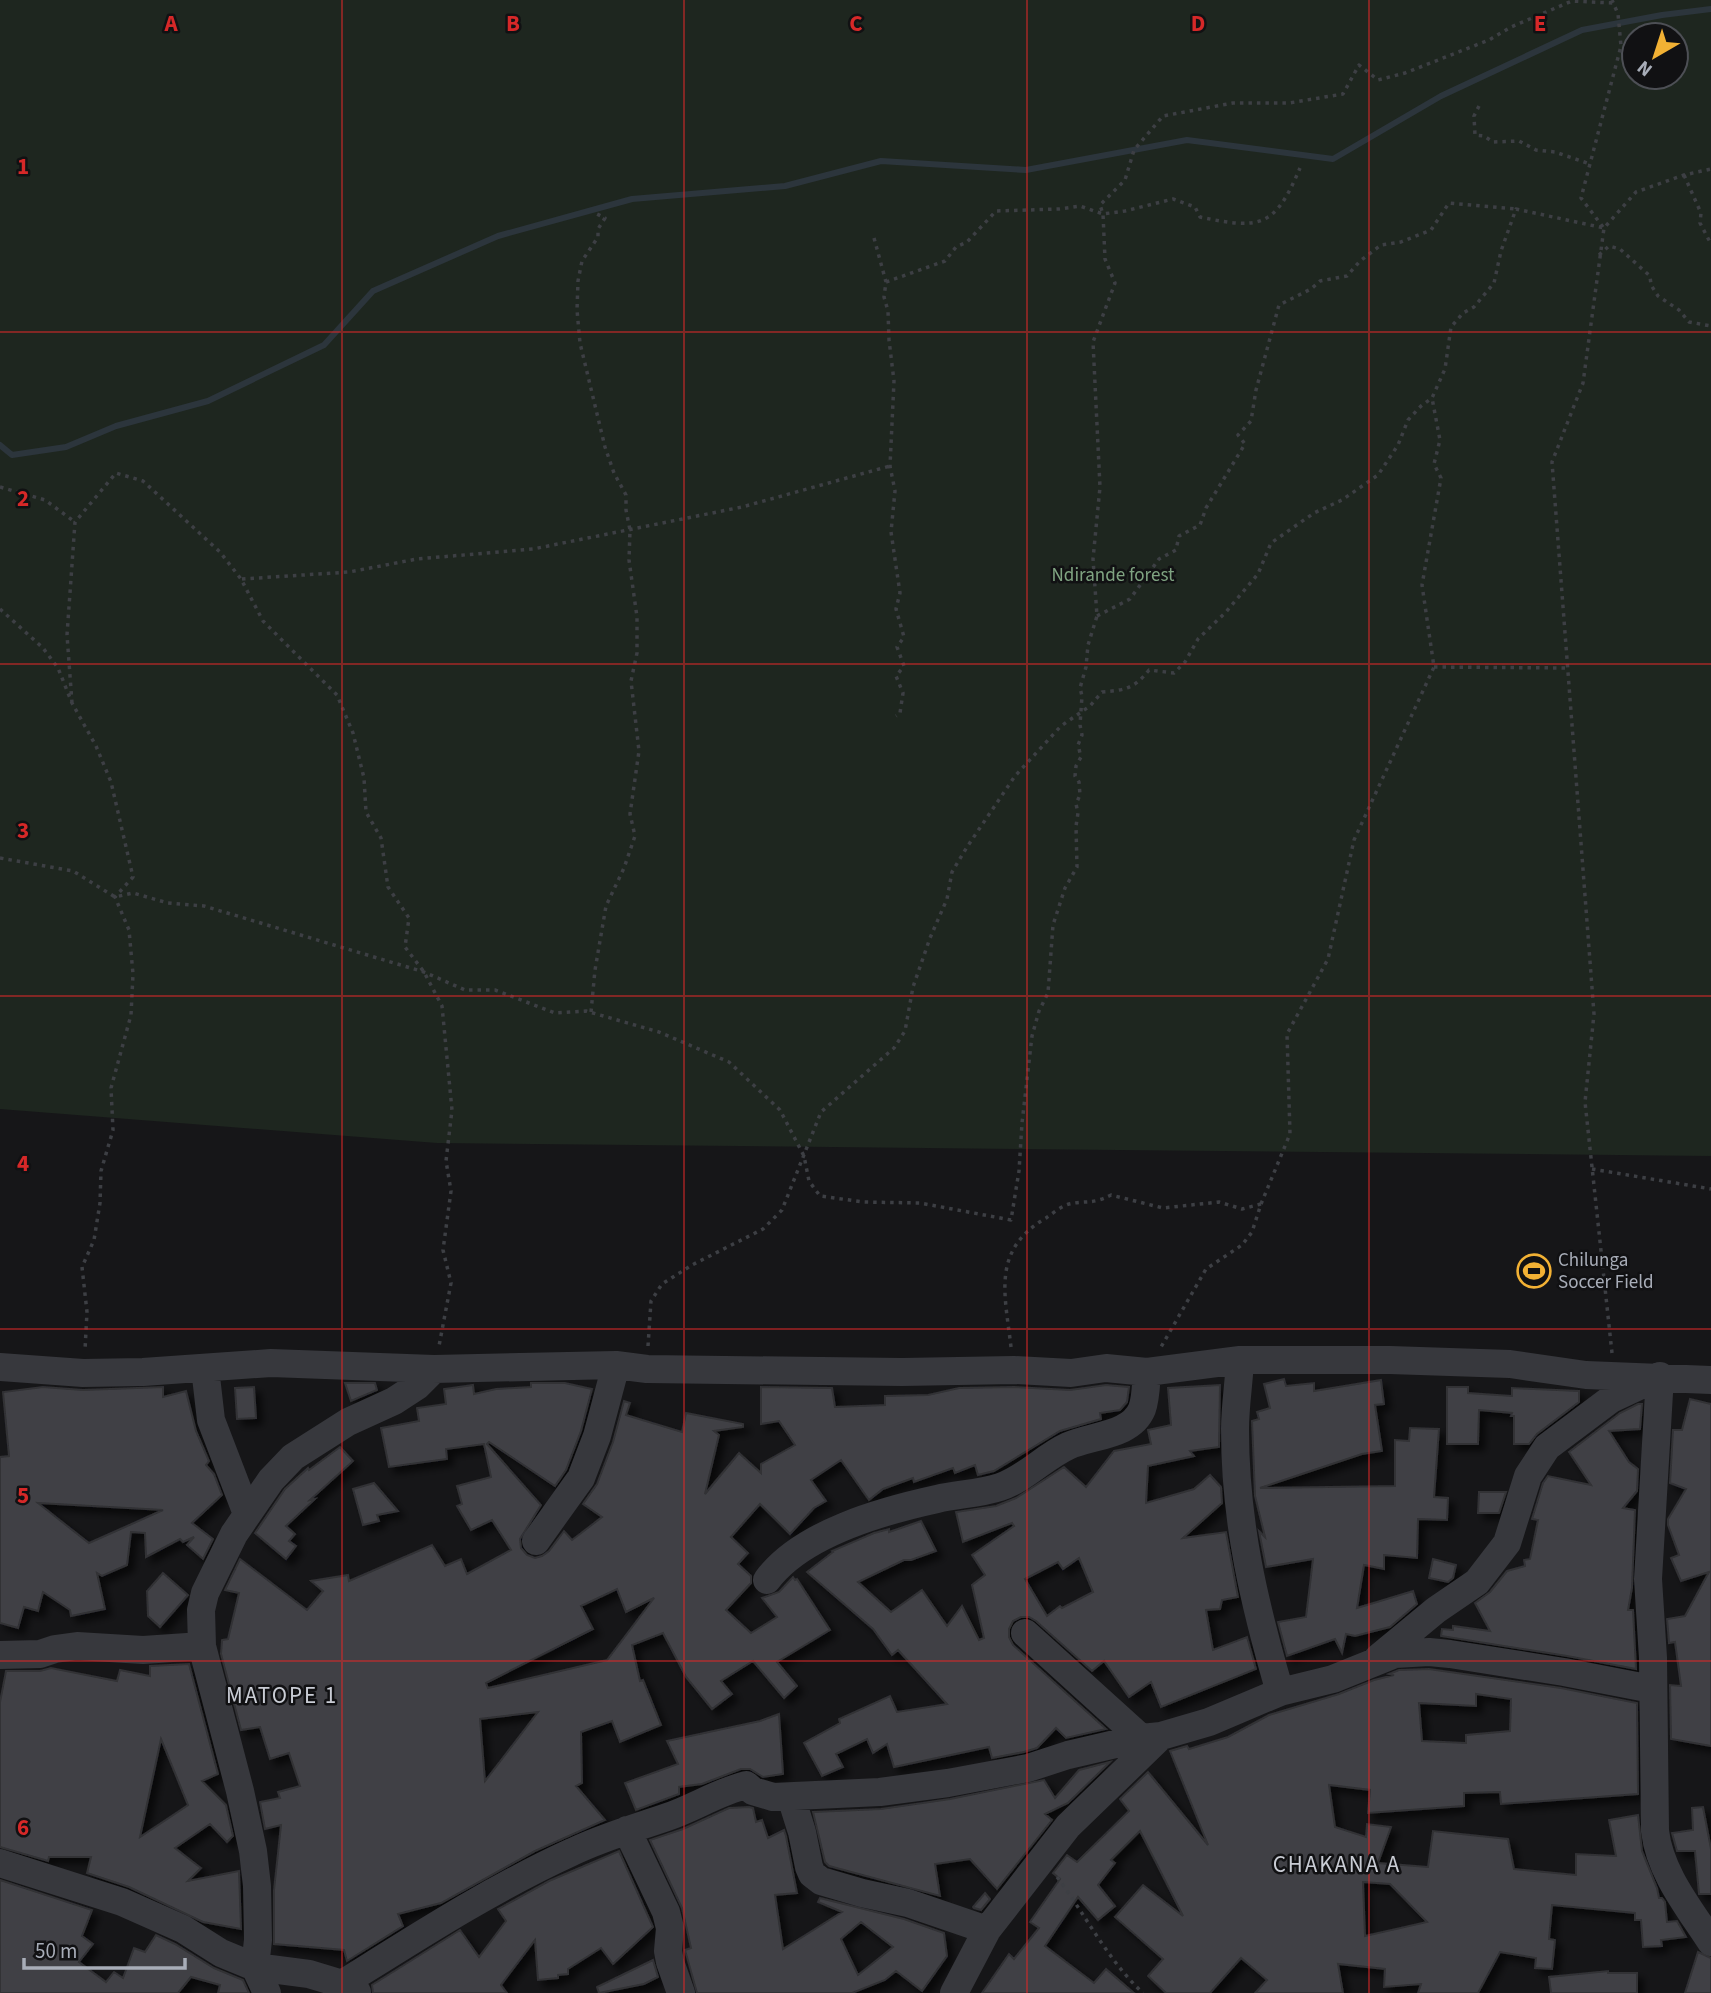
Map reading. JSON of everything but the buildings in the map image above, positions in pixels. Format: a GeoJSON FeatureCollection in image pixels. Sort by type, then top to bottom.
{"type":"FeatureCollection","features":[{"type":"Feature","properties":{"kind":"street"},"geometry":{"type":"LineString","coordinates":[[0,1367],[83,1373],[271,1363],[435,1369],[616,1365],[647,1369],[902,1372],[1014,1370],[1071,1373],[1106,1368],[1147,1372],[1240,1360],[1390,1360],[1510,1364],[1586,1375],[1711,1380]]}},
{"type":"Feature","properties":{"kind":"street"},"geometry":{"type":"LineString","coordinates":[[1240,1360],[1235,1427],[1237,1480],[1245,1552],[1256,1612],[1280,1692]]}},
{"type":"Feature","properties":{"kind":"street"},"geometry":{"type":"LineString","coordinates":[[536,1541],[581,1478],[597,1436],[616,1365]]}},
{"type":"Feature","properties":{"kind":"street"},"geometry":{"type":"LineString","coordinates":[[205,1368],[211,1420],[247,1514]]}},
{"type":"Feature","properties":{"kind":"street"},"geometry":{"type":"LineString","coordinates":[[267,1993],[255,1967],[258,1940],[253,1851],[202,1646],[201,1610],[205,1593],[234,1534],[271,1480],[293,1457],[348,1422],[394,1401],[418,1386],[435,1369]]}},
{"type":"Feature","properties":{"kind":"street"},"geometry":{"type":"LineString","coordinates":[[767,1580],[794,1553],[819,1538],[899,1509],[1004,1486],[1080,1440],[1124,1428],[1133,1423],[1143,1407],[1147,1372]]}},
{"type":"Feature","properties":{"kind":"street"},"geometry":{"type":"LineString","coordinates":[[1372,1662],[1436,1610],[1477,1582],[1507,1544],[1528,1476],[1547,1447],[1611,1399],[1660,1376]]}},
{"type":"Feature","properties":{"kind":"street"},"geometry":{"type":"LineString","coordinates":[[1660,1376],[1648,1579],[1657,1845],[1664,1867],[1711,1942]]}},
{"type":"Feature","properties":{"kind":"street"},"geometry":{"type":"LineString","coordinates":[[1025,1633],[1151,1737]]}},
{"type":"Feature","properties":{"kind":"street"},"geometry":{"type":"LineString","coordinates":[[0,1655],[40,1654],[77,1646],[143,1650],[202,1646]]}},
{"type":"Feature","properties":{"kind":"street"},"geometry":{"type":"LineString","coordinates":[[0,1863],[121,1902],[183,1929],[221,1953],[255,1967],[309,1974],[350,1989],[464,1907],[573,1851],[746,1785],[753,1791],[773,1797],[880,1792],[1028,1769],[1068,1755],[1209,1723],[1280,1692],[1333,1679],[1395,1654],[1450,1654],[1652,1689]]}},
{"type":"Feature","properties":{"kind":"street"},"geometry":{"type":"LineString","coordinates":[[954,1993],[987,1930],[1068,1826],[1151,1737]]}},
{"type":"Feature","properties":{"kind":"street"},"geometry":{"type":"LineString","coordinates":[[791,1797],[809,1867],[812,1874],[821,1881],[862,1894],[908,1903],[987,1930]]}},
{"type":"Feature","properties":{"kind":"street"},"geometry":{"type":"LineString","coordinates":[[627,1830],[666,1912],[670,1928],[670,1962],[681,1993]]}},
{"type":"Feature","properties":{"kind":"path"},"geometry":{"type":"LineString","coordinates":[[115,897],[133,893],[168,903],[204,906],[424,972],[465,990],[495,990],[555,1013],[591,1012],[659,1032],[729,1062],[780,1110],[804,1156],[809,1181],[820,1196],[864,1202],[920,1203],[1011,1220],[1019,1171],[1032,1036],[1039,1011],[1048,993],[1053,926],[1065,888],[1077,867],[1076,826],[1079,813],[1076,804],[1080,794],[1079,782],[1075,776],[1076,765],[1081,757],[1077,745],[1082,735],[1080,688],[1086,667],[1087,645],[1097,616],[1093,559],[1100,487],[1093,342],[1115,283],[1105,259],[1103,214],[1100,205],[1125,180],[1134,150],[1163,116],[1233,103],[1289,103],[1343,94],[1359,65],[1378,80],[1405,73],[1489,40],[1511,27],[1572,1],[1613,1],[1618,14],[1621,46],[1581,198],[1604,228]]}},
{"type":"Feature","properties":{"kind":"path"},"geometry":{"type":"LineString","coordinates":[[1479,106],[1474,116],[1475,135],[1484,136],[1493,142],[1519,141],[1536,150],[1555,152],[1590,164]]}},
{"type":"Feature","properties":{"kind":"path"},"geometry":{"type":"LineString","coordinates":[[886,282],[945,261],[956,247],[967,242],[996,211],[1080,206],[1103,214],[1173,199],[1195,207],[1200,217],[1253,224],[1272,216],[1288,195],[1300,168]]}},
{"type":"Feature","properties":{"kind":"path"},"geometry":{"type":"LineString","coordinates":[[1614,1376],[1585,1102],[1594,1014],[1552,462],[1583,383],[1604,228],[1636,192],[1684,175],[1711,169]]}},
{"type":"Feature","properties":{"kind":"path"},"geometry":{"type":"LineString","coordinates":[[1684,175],[1701,213],[1700,223],[1711,244]]}},
{"type":"Feature","properties":{"kind":"path"},"geometry":{"type":"LineString","coordinates":[[1097,616],[1130,599],[1159,559],[1176,550],[1179,536],[1200,525],[1206,508],[1245,444],[1238,435],[1251,421],[1256,390],[1279,305],[1311,289],[1320,281],[1347,276],[1360,261],[1381,245],[1401,242],[1431,230],[1449,203],[1516,209],[1604,228]]}},
{"type":"Feature","properties":{"kind":"path"},"geometry":{"type":"LineString","coordinates":[[647,1369],[651,1301],[662,1284],[692,1265],[763,1229],[782,1209],[821,1112],[894,1048],[905,1031],[914,987],[930,938],[947,899],[952,872],[1014,776],[1061,726],[1090,706],[1102,692],[1125,690],[1142,679],[1149,670],[1174,673],[1185,662],[1198,639],[1258,575],[1271,543],[1314,513],[1342,500],[1378,475],[1398,445],[1408,420],[1432,398],[1445,369],[1451,327],[1463,313],[1474,307],[1494,283],[1501,251],[1516,209]]}},
{"type":"Feature","properties":{"kind":"path"},"geometry":{"type":"LineString","coordinates":[[591,1012],[606,905],[624,868],[635,836],[630,814],[639,751],[631,681],[637,653],[637,629],[629,560],[630,530],[626,495],[614,473],[605,447],[580,343],[577,310],[582,261],[598,237],[598,229],[605,218],[595,213]]}},
{"type":"Feature","properties":{"kind":"path"},"geometry":{"type":"LineString","coordinates":[[874,238],[886,282],[884,297],[888,311],[894,381],[890,466],[895,491],[891,532],[900,593],[896,609],[904,637],[897,647],[904,666],[896,676],[903,693],[900,713],[896,716]]}},
{"type":"Feature","properties":{"kind":"path"},"geometry":{"type":"LineString","coordinates":[[1599,255],[1609,246],[1620,249],[1650,275],[1651,285],[1658,296],[1679,310],[1689,323],[1711,326]]}},
{"type":"Feature","properties":{"kind":"path"},"geometry":{"type":"LineString","coordinates":[[1147,1372],[1206,1269],[1242,1245],[1252,1232],[1290,1134],[1287,1034],[1328,960],[1354,839],[1434,667],[1422,585],[1441,478],[1434,464],[1440,440],[1432,398]]}},
{"type":"Feature","properties":{"kind":"path"},"geometry":{"type":"LineString","coordinates":[[241,579],[349,572],[417,559],[533,549],[742,507],[890,466]]}},
{"type":"Feature","properties":{"kind":"path"},"geometry":{"type":"LineString","coordinates":[[72,703],[66,635],[75,522],[116,473],[144,481],[220,552],[241,579],[263,621],[306,667],[337,695],[353,733],[364,778],[366,812],[381,838],[388,887],[408,918],[405,947],[424,972],[442,1006],[452,1110],[446,1161],[451,1191],[443,1250],[451,1283],[435,1369]]}},
{"type":"Feature","properties":{"kind":"path"},"geometry":{"type":"LineString","coordinates":[[0,487],[45,500],[75,522]]}},
{"type":"Feature","properties":{"kind":"path"},"geometry":{"type":"LineString","coordinates":[[0,609],[43,648],[58,668],[111,782],[133,877],[115,897]]}},
{"type":"Feature","properties":{"kind":"path"},"geometry":{"type":"LineString","coordinates":[[1434,667],[1568,668]]}},
{"type":"Feature","properties":{"kind":"path"},"geometry":{"type":"LineString","coordinates":[[0,858],[73,871],[115,897],[129,930],[133,974],[131,1015],[111,1088],[113,1130],[101,1171],[100,1203],[94,1240],[82,1267],[87,1312],[83,1373]]}},
{"type":"Feature","properties":{"kind":"path"},"geometry":{"type":"LineString","coordinates":[[1591,1169],[1711,1189]]}},
{"type":"Feature","properties":{"kind":"path"},"geometry":{"type":"LineString","coordinates":[[1014,1370],[1003,1279],[1009,1255],[1034,1225],[1068,1205],[1096,1203],[1111,1195],[1163,1208],[1219,1202],[1242,1209],[1261,1204]]}},
{"type":"Feature","properties":{"kind":"path"},"geometry":{"type":"LineString","coordinates":[[1054,1873],[1082,1910],[1119,1969],[1143,1993]]}},
{"type":"Feature","properties":{"kind":"green space","name":"Ndirande forest"},"geometry":{"type":"Polygon","coordinates":[[[0,0],[1711,0],[1711,1156],[437,1143],[0,1109],[0,0]]]}},
{"type":"Feature","properties":{"kind":"waterway"},"geometry":{"type":"LineString","coordinates":[[0,445],[12,455],[66,447],[116,426],[208,401],[324,345],[373,291],[498,236],[632,199],[785,186],[881,161],[1026,170],[1187,140],[1333,159],[1441,96],[1582,30],[1711,9]]}},
{"type":"Feature","properties":{"kind":"place","name":"Chilunga Soccer Field"},"geometry":{"type":"Point","coordinates":[1534,1271]}},
{"type":"Feature","properties":{"kind":"district","name":"MATOPE 1"},"geometry":{"type":"Point","coordinates":[282,1695]}},
{"type":"Feature","properties":{"kind":"district","name":"CHAKANA A"},"geometry":{"type":"Point","coordinates":[1337,1864]}}]}
